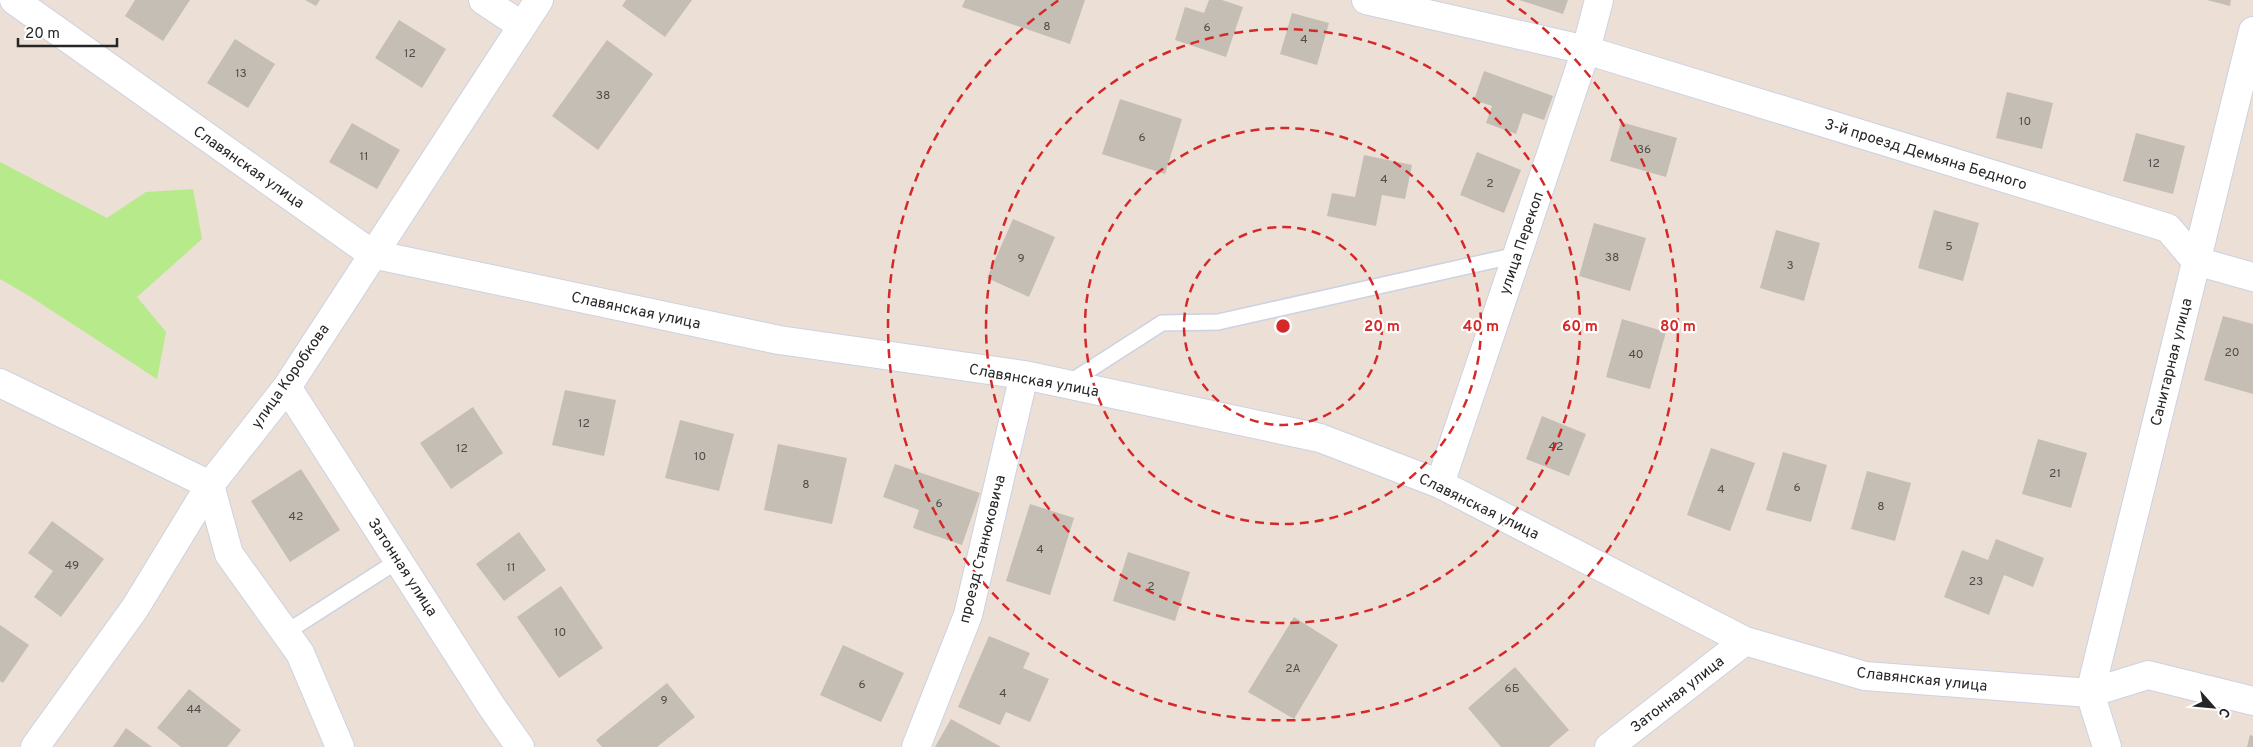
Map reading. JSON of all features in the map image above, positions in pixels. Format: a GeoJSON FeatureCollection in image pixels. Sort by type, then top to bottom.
{"type":"FeatureCollection","features":[{"type":"Feature","properties":{"kind":"street","name":"Славянская улица"},"geometry":{"type":"LineString","coordinates":[[14,0],[372,254],[779,340],[1024,375],[1320,438],[1440,484],[1745,641],[1865,676],[2090,693]]}},
{"type":"Feature","properties":{"kind":"street"},"geometry":{"type":"LineString","coordinates":[[483,0],[522,26]]}},
{"type":"Feature","properties":{"kind":"street","name":"улица Коробкова"},"geometry":{"type":"LineString","coordinates":[[35,747],[135,608],[210,485],[287,386],[539,0]]}},
{"type":"Feature","properties":{"kind":"street","name":"3-й проезд Демьяна Бедного"},"geometry":{"type":"LineString","coordinates":[[1366,0],[1586,50],[2168,228],[2196,261]]}},
{"type":"Feature","properties":{"kind":"street","name":"улица Перекоп"},"geometry":{"type":"LineString","coordinates":[[1440,484],[1586,50],[1599,0]]}},
{"type":"Feature","properties":{"kind":"street","name":"Санитарная улица"},"geometry":{"type":"LineString","coordinates":[[2090,693],[2253,31]]}},
{"type":"Feature","properties":{"kind":"street"},"geometry":{"type":"LineString","coordinates":[[2196,261],[2253,277]]}},
{"type":"Feature","properties":{"kind":"street","name":"проезд Станюковича"},"geometry":{"type":"LineString","coordinates":[[916,747],[968,615],[1024,375]]}},
{"type":"Feature","properties":{"kind":"street"},"geometry":{"type":"LineString","coordinates":[[0,383],[7,384],[210,485],[229,554],[300,653],[340,747]]}},
{"type":"Feature","properties":{"kind":"street","name":"Затонная улица"},"geometry":{"type":"LineString","coordinates":[[287,386],[492,707],[520,747]]}},
{"type":"Feature","properties":{"kind":"street","name":"Затонная улица"},"geometry":{"type":"LineString","coordinates":[[1609,747],[1745,641]]}},
{"type":"Feature","properties":{"kind":"street"},"geometry":{"type":"LineString","coordinates":[[2107,747],[2090,693],[2148,675],[2253,701]]}},
{"type":"Feature","properties":{"kind":"lane"},"geometry":{"type":"LineString","coordinates":[[1067,384],[1162,322],[1218,322],[1517,254]]}},
{"type":"Feature","properties":{"kind":"lane"},"geometry":{"type":"LineString","coordinates":[[285,633],[399,560]]}},
{"type":"Feature","properties":{"kind":"green space"},"geometry":{"type":"Polygon","coordinates":[[[0,162],[107,218],[146,192],[193,189],[202,239],[137,297],[166,332],[157,379],[0,279],[0,162]]]}},
{"type":"Feature","properties":{"kind":"building"},"geometry":{"type":"Polygon","coordinates":[[[135,0],[190,0],[163,41],[125,16],[135,0]]]}},
{"type":"Feature","properties":{"kind":"building"},"geometry":{"type":"Polygon","coordinates":[[[305,0],[320,0],[316,6],[305,0]]]}},
{"type":"Feature","properties":{"kind":"building"},"geometry":{"type":"Polygon","coordinates":[[[626,0],[692,0],[665,37],[622,6],[626,0]]]}},
{"type":"Feature","properties":{"kind":"building"},"geometry":{"type":"Polygon","coordinates":[[[965,0],[1085,0],[1070,44],[962,7],[965,0]]]}},
{"type":"Feature","properties":{"kind":"building"},"geometry":{"type":"Polygon","coordinates":[[[1209,0],[1222,0],[1243,7],[1226,57],[1175,40],[1185,7],[1204,13],[1209,0]]]}},
{"type":"Feature","properties":{"kind":"building"},"geometry":{"type":"Polygon","coordinates":[[[1519,0],[1568,0],[1563,14],[1519,0]]]}},
{"type":"Feature","properties":{"kind":"building"},"geometry":{"type":"Polygon","coordinates":[[[2207,0],[2231,0],[2230,6],[2207,0]]]}},
{"type":"Feature","properties":{"kind":"building"},"geometry":{"type":"Polygon","coordinates":[[[1292,13],[1329,23],[1317,65],[1280,54],[1292,13]]]}},
{"type":"Feature","properties":{"kind":"building"},"geometry":{"type":"Polygon","coordinates":[[[399,20],[446,49],[422,88],[375,58],[399,20]]]}},
{"type":"Feature","properties":{"kind":"building"},"geometry":{"type":"Polygon","coordinates":[[[235,39],[275,64],[248,108],[207,83],[235,39]]]}},
{"type":"Feature","properties":{"kind":"building"},"geometry":{"type":"Polygon","coordinates":[[[607,40],[653,74],[598,150],[552,116],[607,40]]]}},
{"type":"Feature","properties":{"kind":"building"},"geometry":{"type":"Polygon","coordinates":[[[1484,71],[1553,96],[1544,120],[1523,113],[1516,134],[1486,123],[1492,106],[1474,100],[1484,71]]]}},
{"type":"Feature","properties":{"kind":"building"},"geometry":{"type":"Polygon","coordinates":[[[2007,92],[2053,103],[2042,149],[1996,138],[2007,92]]]}},
{"type":"Feature","properties":{"kind":"building"},"geometry":{"type":"Polygon","coordinates":[[[1120,99],[1182,119],[1165,174],[1102,154],[1120,99]]]}},
{"type":"Feature","properties":{"kind":"building"},"geometry":{"type":"Polygon","coordinates":[[[1621,122],[1677,138],[1666,177],[1610,161],[1621,122]]]}},
{"type":"Feature","properties":{"kind":"building"},"geometry":{"type":"Polygon","coordinates":[[[352,123],[400,150],[377,189],[329,162],[352,123]]]}},
{"type":"Feature","properties":{"kind":"building"},"geometry":{"type":"Polygon","coordinates":[[[2136,133],[2185,146],[2173,194],[2123,181],[2136,133]]]}},
{"type":"Feature","properties":{"kind":"building"},"geometry":{"type":"Polygon","coordinates":[[[1477,152],[1521,170],[1504,213],[1460,195],[1477,152]]]}},
{"type":"Feature","properties":{"kind":"building"},"geometry":{"type":"Polygon","coordinates":[[[1364,155],[1412,165],[1405,199],[1382,195],[1376,226],[1327,216],[1332,193],[1355,197],[1364,155]]]}},
{"type":"Feature","properties":{"kind":"building"},"geometry":{"type":"Polygon","coordinates":[[[1934,210],[1979,223],[1963,281],[1918,268],[1934,210]]]}},
{"type":"Feature","properties":{"kind":"building"},"geometry":{"type":"Polygon","coordinates":[[[1013,219],[1055,237],[1029,297],[987,278],[1013,219]]]}},
{"type":"Feature","properties":{"kind":"building"},"geometry":{"type":"Polygon","coordinates":[[[1594,223],[1646,238],[1630,291],[1579,276],[1594,223]]]}},
{"type":"Feature","properties":{"kind":"building"},"geometry":{"type":"Polygon","coordinates":[[[1776,230],[1820,243],[1804,301],[1760,288],[1776,230]]]}},
{"type":"Feature","properties":{"kind":"building"},"geometry":{"type":"Polygon","coordinates":[[[2223,316],[2253,324],[2253,394],[2204,380],[2223,316]]]}},
{"type":"Feature","properties":{"kind":"building"},"geometry":{"type":"Polygon","coordinates":[[[1622,319],[1666,332],[1650,389],[1606,377],[1622,319]]]}},
{"type":"Feature","properties":{"kind":"building"},"geometry":{"type":"Polygon","coordinates":[[[565,390],[616,400],[604,456],[552,445],[565,390]]]}},
{"type":"Feature","properties":{"kind":"building"},"geometry":{"type":"Polygon","coordinates":[[[473,407],[503,453],[451,489],[420,443],[473,407]]]}},
{"type":"Feature","properties":{"kind":"building"},"geometry":{"type":"Polygon","coordinates":[[[1542,416],[1586,434],[1569,476],[1526,459],[1542,416]]]}},
{"type":"Feature","properties":{"kind":"building"},"geometry":{"type":"Polygon","coordinates":[[[680,420],[734,434],[719,491],[665,478],[680,420]]]}},
{"type":"Feature","properties":{"kind":"building"},"geometry":{"type":"Polygon","coordinates":[[[2038,439],[2087,453],[2071,508],[2022,494],[2038,439]]]}},
{"type":"Feature","properties":{"kind":"building"},"geometry":{"type":"Polygon","coordinates":[[[778,444],[847,458],[832,524],[764,510],[778,444]]]}},
{"type":"Feature","properties":{"kind":"building"},"geometry":{"type":"Polygon","coordinates":[[[1711,448],[1755,463],[1730,531],[1687,515],[1711,448]]]}},
{"type":"Feature","properties":{"kind":"building"},"geometry":{"type":"Polygon","coordinates":[[[1783,452],[1827,465],[1811,522],[1766,510],[1783,452]]]}},
{"type":"Feature","properties":{"kind":"building"},"geometry":{"type":"Polygon","coordinates":[[[895,464],[980,493],[962,545],[913,528],[919,510],[883,497],[895,464]]]}},
{"type":"Feature","properties":{"kind":"building"},"geometry":{"type":"Polygon","coordinates":[[[301,469],[340,530],[290,562],[251,501],[301,469]]]}},
{"type":"Feature","properties":{"kind":"building"},"geometry":{"type":"Polygon","coordinates":[[[1867,471],[1911,483],[1895,541],[1851,529],[1867,471]]]}},
{"type":"Feature","properties":{"kind":"building"},"geometry":{"type":"Polygon","coordinates":[[[1030,504],[1074,518],[1050,595],[1006,581],[1030,504]]]}},
{"type":"Feature","properties":{"kind":"building"},"geometry":{"type":"Polygon","coordinates":[[[52,521],[104,559],[61,617],[34,597],[53,571],[28,553],[52,521]]]}},
{"type":"Feature","properties":{"kind":"building"},"geometry":{"type":"Polygon","coordinates":[[[519,532],[546,570],[504,601],[476,564],[519,532]]]}},
{"type":"Feature","properties":{"kind":"building"},"geometry":{"type":"Polygon","coordinates":[[[1996,539],[2044,558],[2033,587],[2004,575],[1989,615],[1944,597],[1962,550],[1988,560],[1996,539]]]}},
{"type":"Feature","properties":{"kind":"building"},"geometry":{"type":"Polygon","coordinates":[[[1128,552],[1190,572],[1175,621],[1113,601],[1128,552]]]}},
{"type":"Feature","properties":{"kind":"building"},"geometry":{"type":"Polygon","coordinates":[[[561,586],[603,648],[559,678],[517,617],[561,586]]]}},
{"type":"Feature","properties":{"kind":"building"},"geometry":{"type":"Polygon","coordinates":[[[1294,617],[1338,645],[1294,719],[1248,692],[1294,617]]]}},
{"type":"Feature","properties":{"kind":"building"},"geometry":{"type":"Polygon","coordinates":[[[0,625],[29,645],[3,683],[0,681],[0,625]]]}},
{"type":"Feature","properties":{"kind":"building"},"geometry":{"type":"Polygon","coordinates":[[[989,636],[1030,653],[1023,668],[1049,679],[1030,722],[1006,712],[1000,725],[958,707],[989,636]]]}},
{"type":"Feature","properties":{"kind":"building"},"geometry":{"type":"Polygon","coordinates":[[[843,645],[904,673],[881,722],[820,695],[843,645]]]}},
{"type":"Feature","properties":{"kind":"building"},"geometry":{"type":"Polygon","coordinates":[[[1515,667],[1569,730],[1549,747],[1501,747],[1468,708],[1515,667]]]}},
{"type":"Feature","properties":{"kind":"building"},"geometry":{"type":"Polygon","coordinates":[[[667,683],[695,717],[657,747],[602,747],[596,740],[667,683]]]}},
{"type":"Feature","properties":{"kind":"building"},"geometry":{"type":"Polygon","coordinates":[[[189,689],[241,730],[227,747],[181,747],[157,728],[189,689]]]}},
{"type":"Feature","properties":{"kind":"building"},"geometry":{"type":"Polygon","coordinates":[[[951,719],[1001,747],[935,747],[951,719]]]}},
{"type":"Feature","properties":{"kind":"building"},"geometry":{"type":"Polygon","coordinates":[[[126,728],[152,747],[113,747],[126,728]]]}},
{"type":"Feature","properties":{"kind":"building"},"geometry":{"type":"Polygon","coordinates":[[[2250,735],[2253,736],[2253,747],[2247,747],[2250,735]]]}}]}
